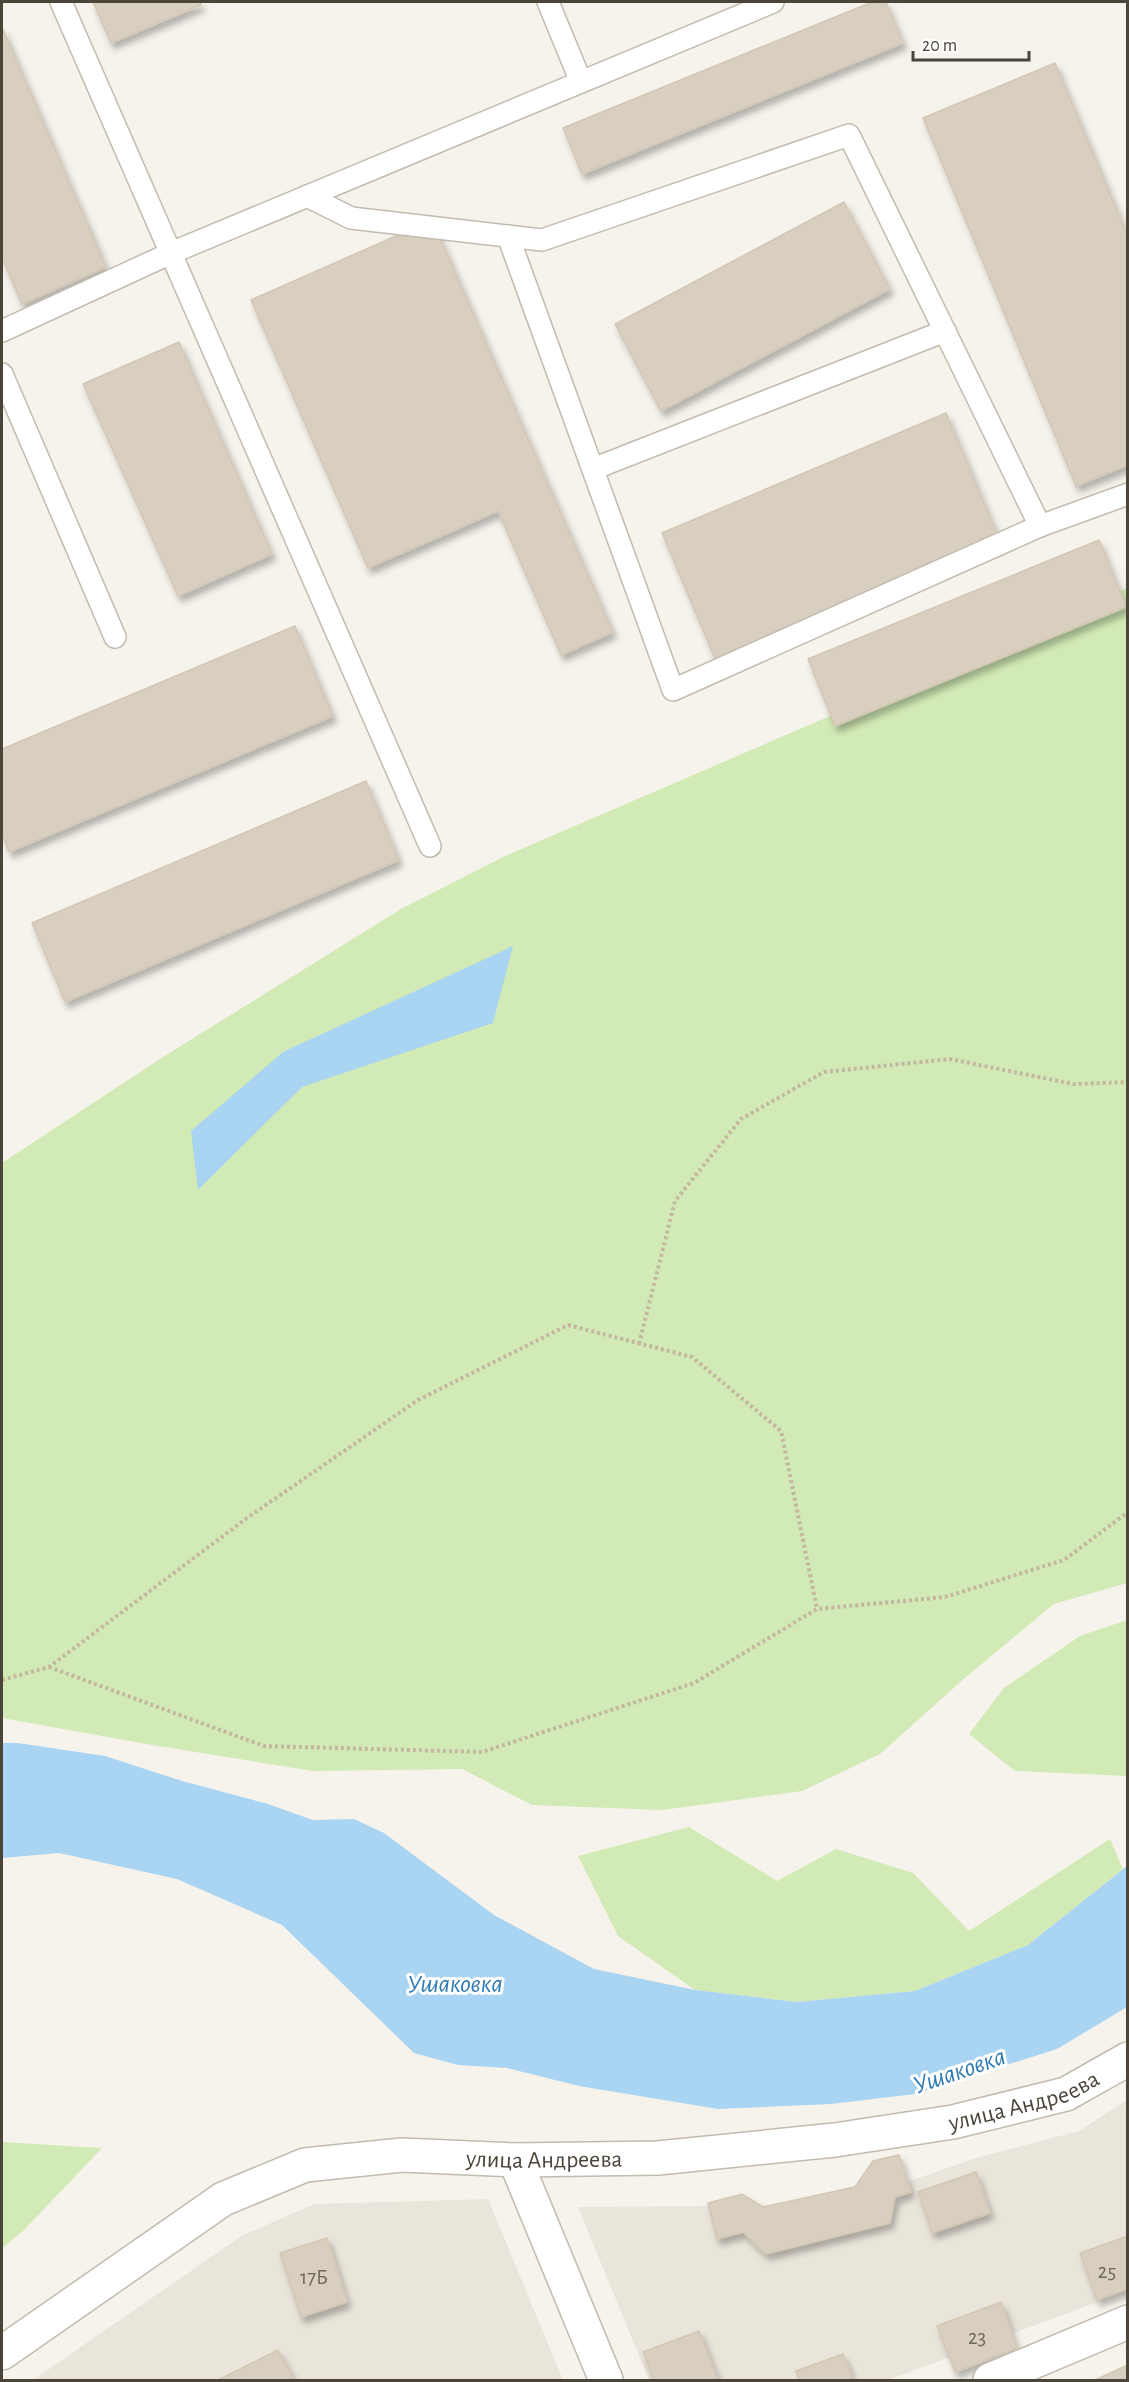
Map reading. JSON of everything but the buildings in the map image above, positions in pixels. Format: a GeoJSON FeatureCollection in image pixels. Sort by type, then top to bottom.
{"type":"FeatureCollection","features":[{"type":"Feature","properties":{"kind":"street","name":"улица Андреева"},"geometry":{"type":"LineString","coordinates":[[2,2353],[223,2199],[305,2165],[402,2155],[515,2160],[658,2158],[835,2140],[953,2122],[1066,2094],[1128,2060]]}},
{"type":"Feature","properties":{"kind":"street"},"geometry":{"type":"LineString","coordinates":[[515,2160],[606,2380]]}},
{"type":"Feature","properties":{"kind":"street"},"geometry":{"type":"LineString","coordinates":[[990,2380],[1128,2322]]}},
{"type":"Feature","properties":{"kind":"lane"},"geometry":{"type":"LineString","coordinates":[[61,2],[430,846]]}},
{"type":"Feature","properties":{"kind":"lane"},"geometry":{"type":"LineString","coordinates":[[548,2],[581,82]]}},
{"type":"Feature","properties":{"kind":"lane"},"geometry":{"type":"LineString","coordinates":[[2,331],[171,253],[772,2]]}},
{"type":"Feature","properties":{"kind":"lane"},"geometry":{"type":"LineString","coordinates":[[307,196],[351,218],[543,240],[849,135],[1040,526]]}},
{"type":"Feature","properties":{"kind":"lane"},"geometry":{"type":"LineString","coordinates":[[508,236],[673,690],[1040,526],[1128,494]]}},
{"type":"Feature","properties":{"kind":"lane"},"geometry":{"type":"LineString","coordinates":[[593,469],[945,331]]}},
{"type":"Feature","properties":{"kind":"lane"},"geometry":{"type":"LineString","coordinates":[[2,374],[115,638]]}},
{"type":"Feature","properties":{"kind":"path"},"geometry":{"type":"LineString","coordinates":[[639,1344],[675,1201],[741,1119],[824,1072],[950,1059],[1073,1084],[1128,1082]]}},
{"type":"Feature","properties":{"kind":"path"},"geometry":{"type":"LineString","coordinates":[[2,1680],[49,1666],[247,1518],[418,1400],[568,1325],[692,1357],[781,1431],[817,1610]]}},
{"type":"Feature","properties":{"kind":"path"},"geometry":{"type":"LineString","coordinates":[[49,1666],[264,1746],[482,1752],[694,1683],[817,1610],[945,1598],[1064,1560],[1128,1512]]}},
{"type":"Feature","properties":{"kind":"shaded area"},"geometry":{"type":"Polygon","coordinates":[[[1127,2100],[1127,2291],[888,2380],[649,2380],[578,2207],[841,2205],[976,2158],[1079,2131],[1127,2100]]]}},
{"type":"Feature","properties":{"kind":"shaded area"},"geometry":{"type":"Polygon","coordinates":[[[488,2199],[563,2380],[33,2380],[243,2235],[315,2204],[488,2199]]]}},
{"type":"Feature","properties":{"kind":"green space"},"geometry":{"type":"Polygon","coordinates":[[[1127,588],[1127,1583],[1054,1604],[966,1677],[880,1754],[802,1791],[662,1810],[532,1805],[462,1769],[313,1771],[2,1718],[2,1163],[163,1057],[401,909],[503,857],[1127,588]]]}},
{"type":"Feature","properties":{"kind":"green space"},"geometry":{"type":"Polygon","coordinates":[[[1127,1620],[1127,1776],[1015,1771],[969,1734],[1004,1688],[1080,1636],[1127,1620]]]}},
{"type":"Feature","properties":{"kind":"green space"},"geometry":{"type":"Polygon","coordinates":[[[689,1827],[777,1881],[836,1849],[913,1873],[969,1931],[1110,1839],[1123,1869],[1028,1945],[915,1991],[797,2002],[695,1990],[618,1936],[578,1856],[689,1827]]]}},
{"type":"Feature","properties":{"kind":"green space"},"geometry":{"type":"Polygon","coordinates":[[[2,2142],[102,2148],[23,2231],[2,2248],[2,2142]]]}},
{"type":"Feature","properties":{"kind":"water"},"geometry":{"type":"Polygon","coordinates":[[[513,946],[493,1023],[302,1087],[198,1190],[191,1131],[283,1052],[513,946]]]}},
{"type":"Feature","properties":{"kind":"water","name":"Ушаковка"},"geometry":{"type":"Polygon","coordinates":[[[2,1743],[18,1743],[105,1756],[182,1781],[268,1804],[313,1820],[354,1819],[384,1833],[494,1915],[594,1969],[695,1990],[797,2002],[915,1991],[1028,1945],[1127,1866],[1127,2007],[1057,2049],[915,2094],[831,2104],[718,2109],[579,2086],[507,2068],[458,2065],[414,2053],[282,1925],[177,1879],[59,1853],[2,1858],[2,1743]]]}}]}
